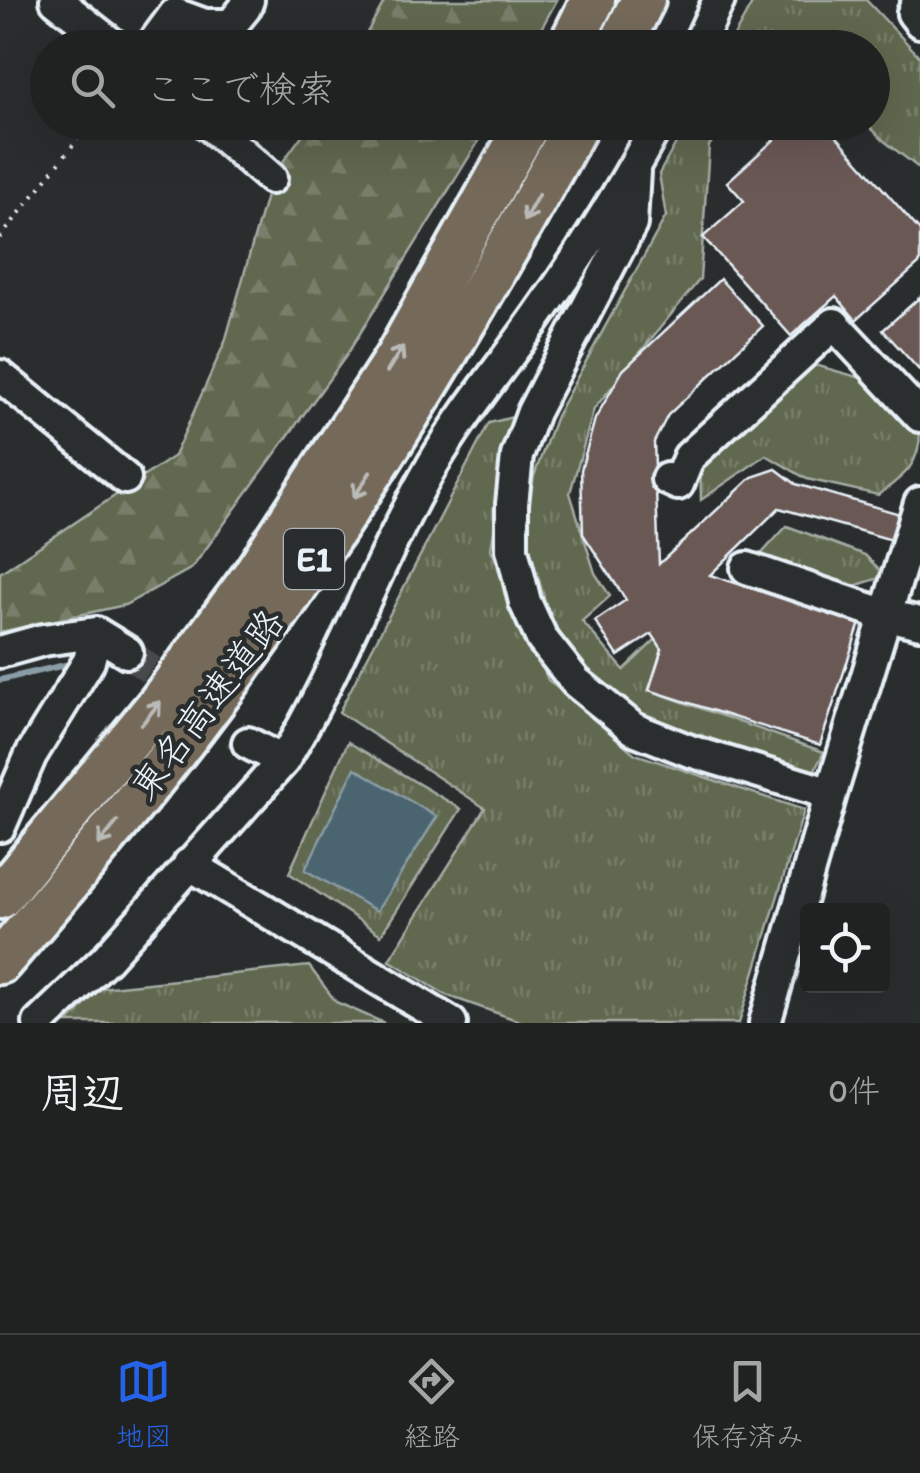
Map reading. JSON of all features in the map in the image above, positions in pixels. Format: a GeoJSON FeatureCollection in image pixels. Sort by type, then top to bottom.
{"type":"FeatureCollection","features":[{"type":"Feature","properties":{"kind":"highway"},"geometry":{"type":"LineString","coordinates":[[578,30],[593,0]]}},
{"type":"Feature","properties":{"kind":"highway"},"geometry":{"type":"LineString","coordinates":[[628,30],[644,0]]}},
{"type":"Feature","properties":{"kind":"highway","name":"東名高速道路"},"geometry":{"type":"LineString","coordinates":[[0,897],[158,704],[252,577],[397,357],[519,140]]}},
{"type":"Feature","properties":{"kind":"highway","name":"東名高速道路"},"geometry":{"type":"LineString","coordinates":[[0,962],[192,728],[301,579],[419,398],[568,140]]}},
{"type":"Feature","properties":{"kind":"street"},"geometry":{"type":"LineString","coordinates":[[56,0],[94,30]]}},
{"type":"Feature","properties":{"kind":"street"},"geometry":{"type":"LineString","coordinates":[[163,30],[174,14],[205,25],[231,26],[248,0]]}},
{"type":"Feature","properties":{"kind":"street"},"geometry":{"type":"LineString","coordinates":[[705,30],[719,0]]}},
{"type":"Feature","properties":{"kind":"street"},"geometry":{"type":"LineString","coordinates":[[227,140],[271,178]]}},
{"type":"Feature","properties":{"kind":"street"},"geometry":{"type":"LineString","coordinates":[[39,1023],[106,959],[282,761],[300,733],[433,464],[482,388],[592,237],[649,140]]}},
{"type":"Feature","properties":{"kind":"street"},"geometry":{"type":"LineString","coordinates":[[634,168],[631,224],[533,412],[518,456],[512,549],[525,602],[542,639],[576,682],[634,729],[690,751],[831,794]]}},
{"type":"Feature","properties":{"kind":"street"},"geometry":{"type":"LineString","coordinates":[[668,479],[678,484],[689,457],[834,324],[920,416]]}},
{"type":"Feature","properties":{"kind":"street"},"geometry":{"type":"LineString","coordinates":[[0,376],[125,478]]}},
{"type":"Feature","properties":{"kind":"street"},"geometry":{"type":"LineString","coordinates":[[765,1023],[920,503]]}},
{"type":"Feature","properties":{"kind":"street"},"geometry":{"type":"LineString","coordinates":[[747,568],[920,623]]}},
{"type":"Feature","properties":{"kind":"street"},"geometry":{"type":"LineString","coordinates":[[0,826],[31,755],[89,661],[96,632]]}},
{"type":"Feature","properties":{"kind":"street"},"geometry":{"type":"LineString","coordinates":[[0,652],[96,632],[128,652]]}},
{"type":"Feature","properties":{"kind":"street"},"geometry":{"type":"LineString","coordinates":[[248,742],[282,761]]}},
{"type":"Feature","properties":{"kind":"street"},"geometry":{"type":"LineString","coordinates":[[190,864],[451,1023]]}},
{"type":"Feature","properties":{"kind":"path"},"geometry":{"type":"LineString","coordinates":[[0,238],[77,140]]}},
{"type":"Feature","properties":{"kind":"green space"},"geometry":{"type":"Polygon","coordinates":[[[385,0],[557,0],[540,30],[368,30],[385,0]]]}},
{"type":"Feature","properties":{"kind":"green space"},"geometry":{"type":"Polygon","coordinates":[[[754,0],[866,0],[920,57],[920,169],[883,140],[890,140],[890,30],[737,30],[754,0]]]}},
{"type":"Feature","properties":{"kind":"green space"},"geometry":{"type":"Polygon","coordinates":[[[299,140],[479,140],[346,356],[192,568],[125,605],[0,632],[0,573],[174,456],[225,342],[271,178],[299,140]]]}},
{"type":"Feature","properties":{"kind":"green space"},"geometry":{"type":"Polygon","coordinates":[[[678,140],[713,140],[709,146],[700,279],[594,409],[570,493],[595,573],[610,596],[582,621],[624,670],[656,639],[662,649],[649,690],[824,752],[812,775],[646,717],[558,646],[524,528],[534,476],[556,416],[666,216],[659,174],[678,140]]]}},
{"type":"Feature","properties":{"kind":"green space"},"geometry":{"type":"Polygon","coordinates":[[[797,360],[865,379],[920,432],[917,454],[908,470],[878,495],[807,479],[766,455],[701,500],[700,453],[797,360]]]}},
{"type":"Feature","properties":{"kind":"green space"},"geometry":{"type":"Polygon","coordinates":[[[513,417],[491,549],[548,680],[635,754],[804,810],[739,1023],[525,1023],[446,995],[389,960],[485,808],[339,712],[489,423],[513,417]]]}},
{"type":"Feature","properties":{"kind":"green space"},"geometry":{"type":"Polygon","coordinates":[[[787,526],[865,555],[886,576],[851,587],[753,563],[787,526]]]}},
{"type":"Feature","properties":{"kind":"green space"},"geometry":{"type":"Polygon","coordinates":[[[348,742],[461,809],[381,935],[289,873],[348,742]]]}},
{"type":"Feature","properties":{"kind":"green space"},"geometry":{"type":"Polygon","coordinates":[[[309,966],[336,1002],[384,1023],[68,1023],[101,988],[309,966]]]}},
{"type":"Feature","properties":{"kind":"water"},"geometry":{"type":"Polygon","coordinates":[[[355,768],[437,817],[377,911],[305,870],[355,768]]]}},
{"type":"Feature","properties":{"kind":"building"},"geometry":{"type":"Polygon","coordinates":[[[774,140],[840,140],[920,231],[920,263],[856,320],[836,296],[791,336],[703,237],[744,201],[727,182],[774,140]]]}},
{"type":"Feature","properties":{"kind":"building"},"geometry":{"type":"Polygon","coordinates":[[[720,279],[763,326],[668,415],[654,442],[659,564],[752,477],[776,469],[796,484],[914,518],[906,544],[779,508],[710,575],[860,623],[820,745],[649,690],[662,649],[652,634],[618,656],[595,621],[626,600],[583,534],[581,470],[595,419],[623,370],[720,279]]]}},
{"type":"Feature","properties":{"kind":"building"},"geometry":{"type":"Polygon","coordinates":[[[920,297],[920,371],[883,330],[920,297]]]}},
{"type":"Feature","properties":{"kind":"waterway"},"geometry":{"type":"LineString","coordinates":[[0,680],[65,665]]}},
{"type":"Feature","properties":{"kind":"tunnel"},"geometry":{"type":"LineString","coordinates":[[127,652],[248,743]]}}]}
